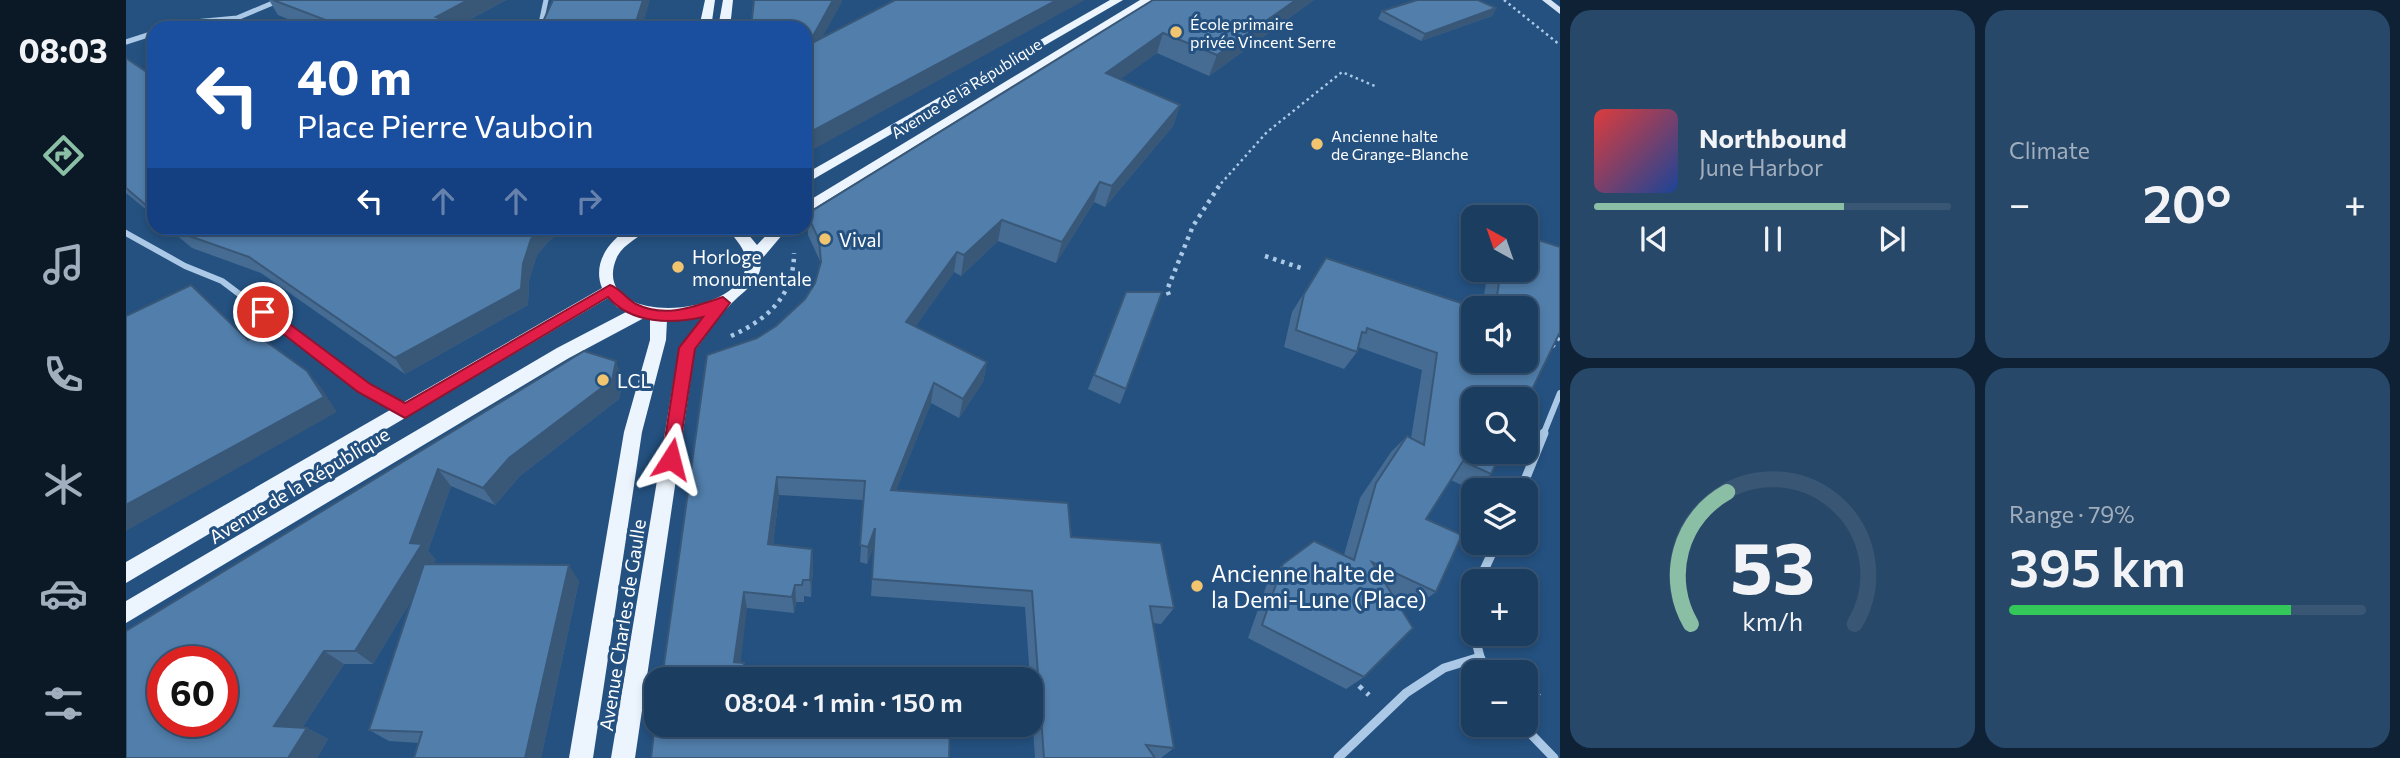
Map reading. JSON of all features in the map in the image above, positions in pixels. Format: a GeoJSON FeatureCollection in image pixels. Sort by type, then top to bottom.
{"type":"FeatureCollection","features":[{"type":"Feature","properties":{"kind":"main road"},"geometry":{"type":"LineString","coordinates":[[706,21],[710,0]]}},
{"type":"Feature","properties":{"kind":"main road"},"geometry":{"type":"LineString","coordinates":[[725,21],[728,0]]}},
{"type":"Feature","properties":{"kind":"main road","name":"Avenue de la République"},"geometry":{"type":"LineString","coordinates":[[812,176],[1118,0]]}},
{"type":"Feature","properties":{"kind":"main road","name":"Avenue de la République"},"geometry":{"type":"LineString","coordinates":[[812,205],[1148,0]]}},
{"type":"Feature","properties":{"kind":"main road"},"geometry":{"type":"LineString","coordinates":[[1546,0],[1560,10]]}},
{"type":"Feature","properties":{"kind":"main road"},"geometry":{"type":"LineString","coordinates":[[631,235],[615,247],[607,262],[606,277],[610,290],[619,300],[649,313],[675,316],[700,312],[723,303]]}},
{"type":"Feature","properties":{"kind":"main road"},"geometry":{"type":"LineString","coordinates":[[744,235],[754,258],[775,235]]}},
{"type":"Feature","properties":{"kind":"main road","name":"Avenue Charles de Gaulle"},"geometry":{"type":"LineString","coordinates":[[623,758],[687,348],[723,303],[740,289],[751,274],[754,258]]}},
{"type":"Feature","properties":{"kind":"main road","name":"Avenue de la République"},"geometry":{"type":"LineString","coordinates":[[126,573],[610,290]]}},
{"type":"Feature","properties":{"kind":"main road","name":"Avenue de la République"},"geometry":{"type":"LineString","coordinates":[[126,613],[555,358],[649,313]]}},
{"type":"Feature","properties":{"kind":"main road","name":"Avenue Charles de Gaulle"},"geometry":{"type":"LineString","coordinates":[[581,758],[633,432],[658,340],[660,324],[649,313]]}},
{"type":"Feature","properties":{"kind":"street"},"geometry":{"type":"LineString","coordinates":[[205,21],[237,18],[280,0]]}},
{"type":"Feature","properties":{"kind":"street"},"geometry":{"type":"LineString","coordinates":[[542,21],[546,0]]}},
{"type":"Feature","properties":{"kind":"street"},"geometry":{"type":"LineString","coordinates":[[126,42],[147,35]]}},
{"type":"Feature","properties":{"kind":"street"},"geometry":{"type":"LineString","coordinates":[[126,233],[185,266],[222,281],[364,388],[405,411]]}},
{"type":"Feature","properties":{"kind":"street"},"geometry":{"type":"LineString","coordinates":[[1527,478],[1538,456],[1548,418],[1560,393]]}},
{"type":"Feature","properties":{"kind":"street"},"geometry":{"type":"LineString","coordinates":[[1477,646],[1482,660]]}},
{"type":"Feature","properties":{"kind":"street"},"geometry":{"type":"LineString","coordinates":[[1338,758],[1406,693],[1444,668],[1480,657]]}},
{"type":"Feature","properties":{"kind":"street"},"geometry":{"type":"LineString","coordinates":[[1534,737],[1554,758]]}},
{"type":"Feature","properties":{"kind":"path"},"geometry":{"type":"LineString","coordinates":[[1504,0],[1560,45]]}},
{"type":"Feature","properties":{"kind":"path"},"geometry":{"type":"LineString","coordinates":[[1169,295],[1167,290],[1203,208],[1250,147],[1299,101],[1342,72],[1377,87]]}},
{"type":"Feature","properties":{"kind":"path"},"geometry":{"type":"LineString","coordinates":[[1265,256],[1304,269]]}},
{"type":"Feature","properties":{"kind":"path"},"geometry":{"type":"LineString","coordinates":[[1548,354],[1560,337]]}},
{"type":"Feature","properties":{"kind":"path"},"geometry":{"type":"LineString","coordinates":[[1359,686],[1373,699]]}},
{"type":"Feature","properties":{"kind":"path"},"geometry":{"type":"LineString","coordinates":[[1538,694],[1542,690]]}},
{"type":"Feature","properties":{"kind":"building"},"geometry":{"type":"Polygon","coordinates":[[[273,0],[468,0],[436,17],[448,21],[318,21],[323,19],[273,0]]]}},
{"type":"Feature","properties":{"kind":"building"},"geometry":{"type":"Polygon","coordinates":[[[553,0],[643,0],[636,21],[543,21],[553,0]]]}},
{"type":"Feature","properties":{"kind":"building"},"geometry":{"type":"Polygon","coordinates":[[[754,0],[833,0],[812,38],[812,21],[752,21],[754,0]]]}},
{"type":"Feature","properties":{"kind":"building"},"geometry":{"type":"Polygon","coordinates":[[[895,0],[1057,0],[812,131],[812,43],[895,0]]]}},
{"type":"Feature","properties":{"kind":"building"},"geometry":{"type":"Polygon","coordinates":[[[1153,0],[1296,0],[1217,55],[1163,33],[1106,73],[1180,105],[1112,186],[1100,182],[1062,242],[1002,220],[964,255],[957,252],[906,322],[987,362],[963,399],[934,383],[891,490],[1068,503],[1071,537],[1161,543],[1174,608],[1150,606],[1174,748],[1146,745],[1155,758],[1044,758],[1043,667],[1037,667],[1032,591],[872,579],[875,528],[868,547],[860,545],[865,481],[777,477],[768,544],[812,549],[810,580],[803,580],[802,585],[795,585],[792,597],[744,592],[734,662],[744,663],[744,667],[664,667],[707,355],[757,338],[776,326],[805,299],[815,283],[821,262],[819,240],[812,225],[812,211],[1153,0]]]}},
{"type":"Feature","properties":{"kind":"building"},"geometry":{"type":"Polygon","coordinates":[[[1417,0],[1478,0],[1496,8],[1425,34],[1382,11],[1417,0]]]}},
{"type":"Feature","properties":{"kind":"building"},"geometry":{"type":"Polygon","coordinates":[[[126,58],[147,72],[147,206],[126,188],[126,58]]]}},
{"type":"Feature","properties":{"kind":"building"},"geometry":{"type":"Polygon","coordinates":[[[187,235],[535,235],[523,264],[521,289],[395,358],[249,257],[187,235]]]}},
{"type":"Feature","properties":{"kind":"building"},"geometry":{"type":"Polygon","coordinates":[[[1538,240],[1560,247],[1560,332],[1533,387],[1461,387],[1461,464],[1426,519],[1461,535],[1436,592],[1372,562],[1413,628],[1364,677],[1262,625],[1283,564],[1314,541],[1354,560],[1376,483],[1407,436],[1424,445],[1437,353],[1367,328],[1366,333],[1362,332],[1357,352],[1296,330],[1304,294],[1326,258],[1461,303],[1461,373],[1538,373],[1538,296],[1497,296],[1499,282],[1538,282],[1538,240]]]}},
{"type":"Feature","properties":{"kind":"building"},"geometry":{"type":"Polygon","coordinates":[[[191,285],[248,340],[257,335],[307,371],[324,397],[126,505],[126,316],[191,285]]]}},
{"type":"Feature","properties":{"kind":"building"},"geometry":{"type":"Polygon","coordinates":[[[1126,292],[1162,292],[1126,389],[1094,375],[1126,292]]]}},
{"type":"Feature","properties":{"kind":"building"},"geometry":{"type":"Polygon","coordinates":[[[584,351],[616,361],[612,380],[509,458],[483,488],[438,469],[410,543],[422,544],[355,651],[324,651],[274,726],[307,728],[288,758],[126,758],[126,631],[584,351]]]}},
{"type":"Feature","properties":{"kind":"building"},"geometry":{"type":"Polygon","coordinates":[[[1469,464],[1496,464],[1491,474],[1469,464]]]}},
{"type":"Feature","properties":{"kind":"building"},"geometry":{"type":"Polygon","coordinates":[[[424,564],[569,565],[525,758],[414,758],[422,732],[369,730],[424,564]]]}},
{"type":"Feature","properties":{"kind":"building"},"geometry":{"type":"Polygon","coordinates":[[[654,737],[950,737],[949,758],[651,758],[654,737]]]}},
{"type":"Feature","properties":{"kind":"place","name":"École primaire privée Vincent Serre"},"geometry":{"type":"Point","coordinates":[1176,32]}},
{"type":"Feature","properties":{"kind":"place","name":"Ancienne halte de Grange-Blanche"},"geometry":{"type":"Point","coordinates":[1317,144]}},
{"type":"Feature","properties":{"kind":"place","name":"Vival"},"geometry":{"type":"Point","coordinates":[825,239]}},
{"type":"Feature","properties":{"kind":"place","name":"Horloge monumentale"},"geometry":{"type":"Point","coordinates":[678,267]}},
{"type":"Feature","properties":{"kind":"place","name":"LCL"},"geometry":{"type":"Point","coordinates":[603,380]}},
{"type":"Feature","properties":{"kind":"place","name":"Ancienne halte de la Demi-Lune (Place)"},"geometry":{"type":"Point","coordinates":[1197,586]}},
{"type":"Feature","properties":{"kind":"route"},"geometry":{"type":"LineString","coordinates":[[263,312],[364,388],[405,411],[610,290],[633,309],[651,315],[675,316],[700,312],[723,303],[687,348],[671,459]]}}]}
